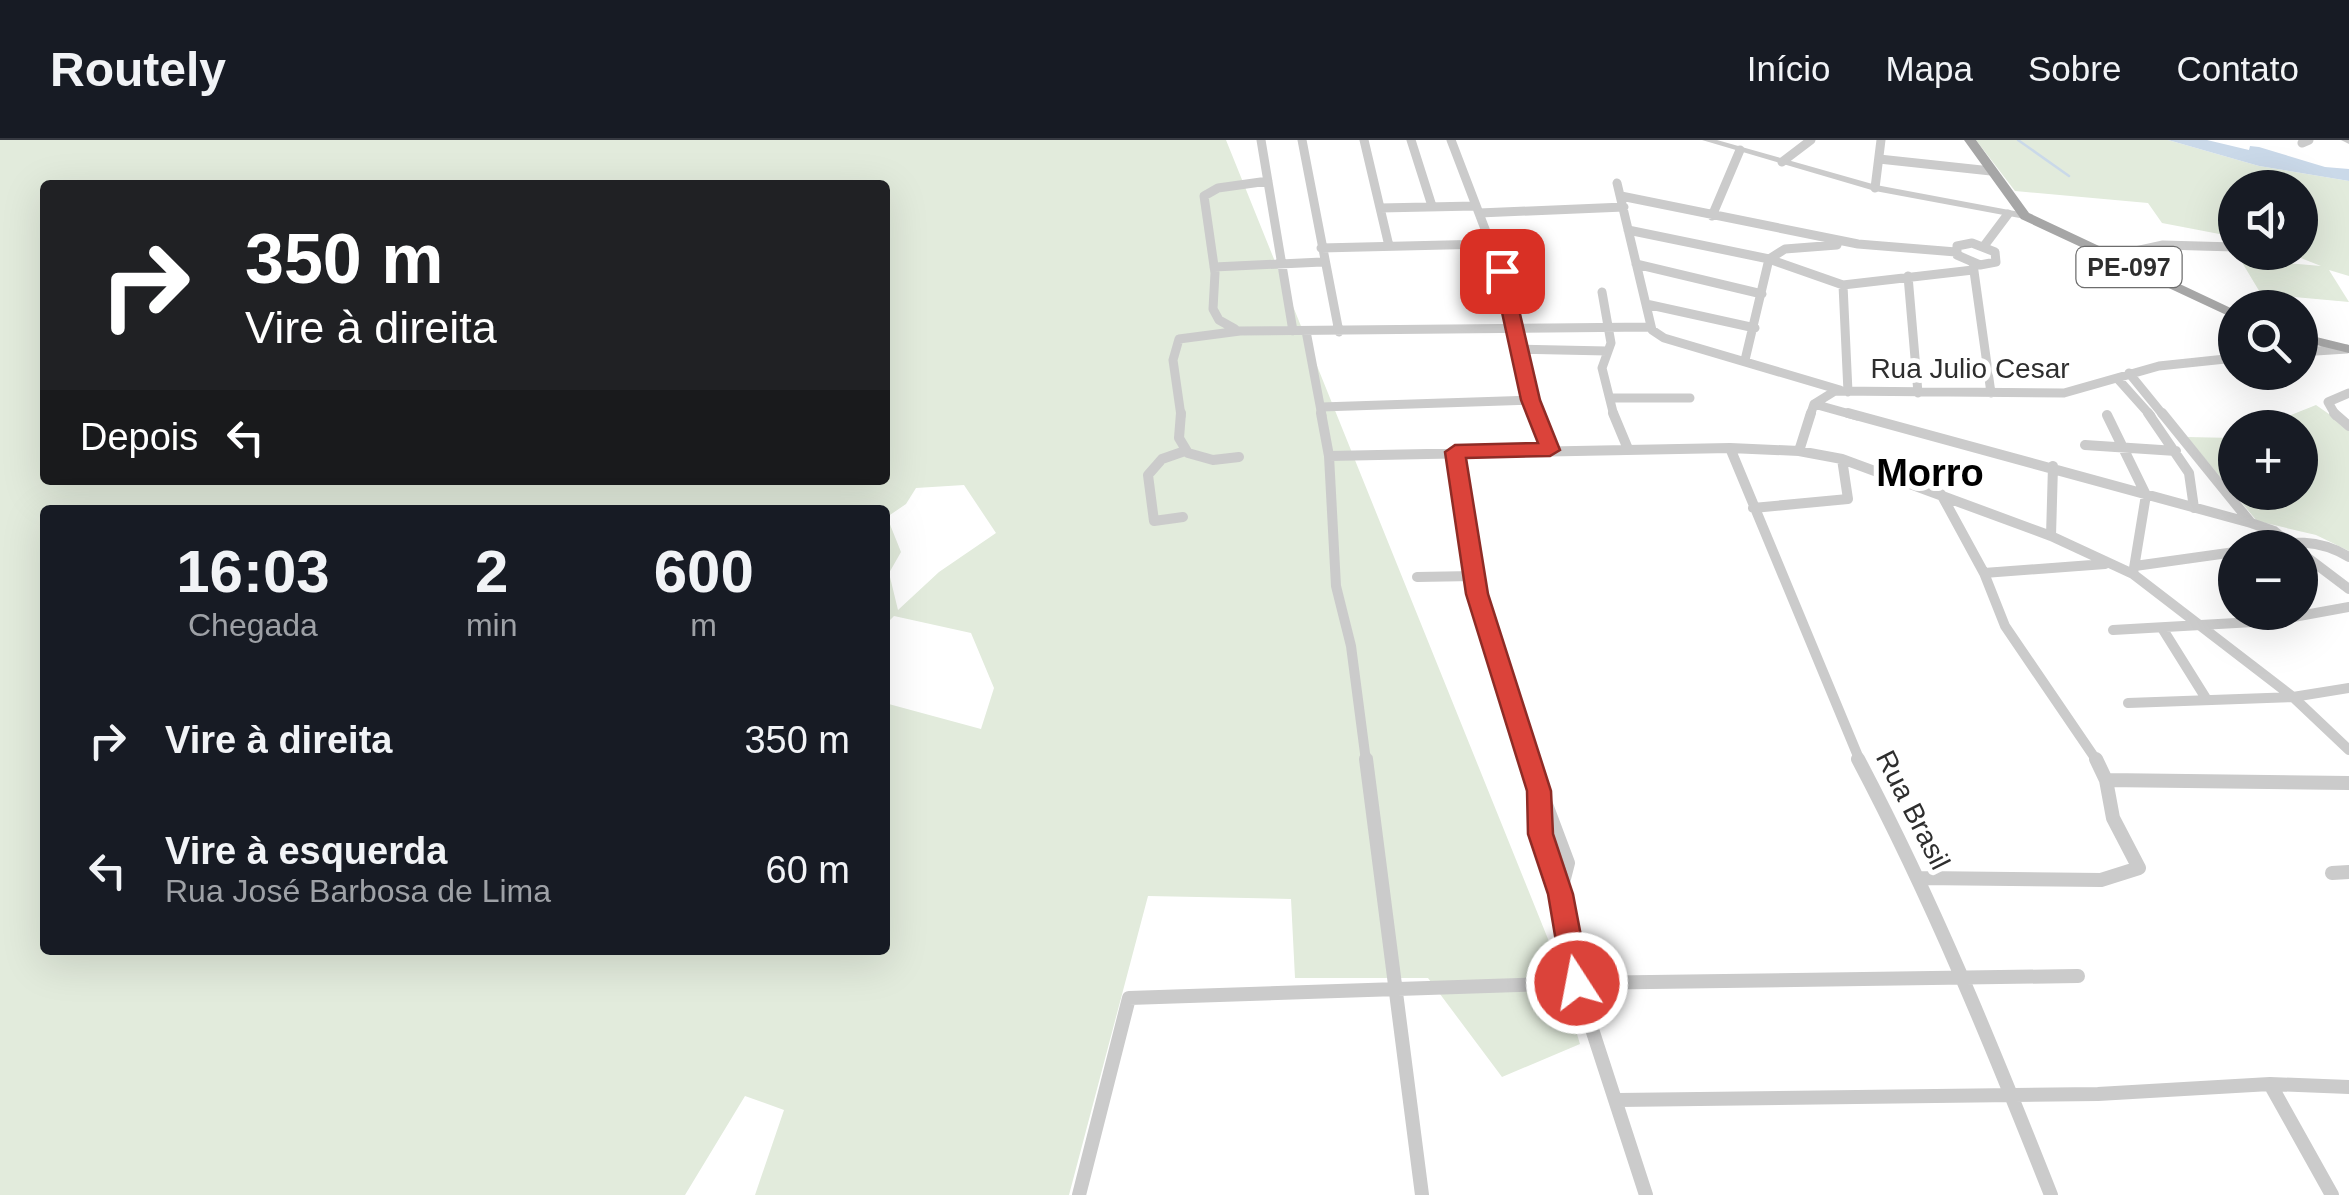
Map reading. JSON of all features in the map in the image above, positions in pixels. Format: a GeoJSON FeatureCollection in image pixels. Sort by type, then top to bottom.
{"type":"FeatureCollection","features":[{"type":"Feature","properties":{"kind":"main road","name":"PE-097"},"geometry":{"type":"LineString","coordinates":[[1970,140],[2025,216],[2218,307]]}},
{"type":"Feature","properties":{"kind":"main road"},"geometry":{"type":"LineString","coordinates":[[2318,342],[2348,349]]}},
{"type":"Feature","properties":{"kind":"street"},"geometry":{"type":"LineString","coordinates":[[1261,140],[1283,263],[1321,407],[1329,456],[1336,586],[1351,646],[1422,1195]]}},
{"type":"Feature","properties":{"kind":"street"},"geometry":{"type":"LineString","coordinates":[[1302,140],[1322,262],[1339,332]]}},
{"type":"Feature","properties":{"kind":"street"},"geometry":{"type":"LineString","coordinates":[[1364,140],[1380,208],[1390,230],[1390,246]]}},
{"type":"Feature","properties":{"kind":"street"},"geometry":{"type":"LineString","coordinates":[[1411,140],[1432,206]]}},
{"type":"Feature","properties":{"kind":"street"},"geometry":{"type":"LineString","coordinates":[[1451,140],[1506,284],[1531,400],[1550,450]]}},
{"type":"Feature","properties":{"kind":"street"},"geometry":{"type":"LineString","coordinates":[[1707,140],[1874,188],[2025,216]]}},
{"type":"Feature","properties":{"kind":"street"},"geometry":{"type":"LineString","coordinates":[[1782,162],[1812,140]]}},
{"type":"Feature","properties":{"kind":"street"},"geometry":{"type":"LineString","coordinates":[[1874,188],[1882,140]]}},
{"type":"Feature","properties":{"kind":"street"},"geometry":{"type":"LineString","coordinates":[[1712,216],[1740,150]]}},
{"type":"Feature","properties":{"kind":"street"},"geometry":{"type":"LineString","coordinates":[[1879,159],[1991,171]]}},
{"type":"Feature","properties":{"kind":"street"},"geometry":{"type":"LineString","coordinates":[[1240,331],[1215,316],[1214,267],[1206,254],[1206,193],[1268,180]]}},
{"type":"Feature","properties":{"kind":"street"},"geometry":{"type":"LineString","coordinates":[[1618,183],[1650,326],[1664,338],[1846,392],[1843,285]]}},
{"type":"Feature","properties":{"kind":"street"},"geometry":{"type":"LineString","coordinates":[[1622,196],[1858,244],[1956,252],[1973,267],[1991,394]]}},
{"type":"Feature","properties":{"kind":"street"},"geometry":{"type":"LineString","coordinates":[[1380,208],[1624,208]]}},
{"type":"Feature","properties":{"kind":"street"},"geometry":{"type":"LineString","coordinates":[[1984,246],[2008,214]]}},
{"type":"Feature","properties":{"kind":"street"},"geometry":{"type":"LineString","coordinates":[[1628,230],[1769,258],[1843,285],[1996,262],[1997,256],[1984,246],[1966,243],[1956,252]]}},
{"type":"Feature","properties":{"kind":"street"},"geometry":{"type":"LineString","coordinates":[[1745,360],[1769,258],[1785,249],[1858,244]]}},
{"type":"Feature","properties":{"kind":"street"},"geometry":{"type":"LineString","coordinates":[[2108,257],[2164,245],[2218,247]]}},
{"type":"Feature","properties":{"kind":"street"},"geometry":{"type":"LineString","coordinates":[[1320,248],[1535,247]]}},
{"type":"Feature","properties":{"kind":"street"},"geometry":{"type":"LineString","coordinates":[[1214,267],[1322,262]]}},
{"type":"Feature","properties":{"kind":"street"},"geometry":{"type":"LineString","coordinates":[[1636,264],[1762,294]]}},
{"type":"Feature","properties":{"kind":"street"},"geometry":{"type":"LineString","coordinates":[[1908,276],[1918,393]]}},
{"type":"Feature","properties":{"kind":"street"},"geometry":{"type":"LineString","coordinates":[[1602,292],[1609,326],[1602,363],[1618,429],[1628,449]]}},
{"type":"Feature","properties":{"kind":"street"},"geometry":{"type":"LineString","coordinates":[[1646,304],[1754,328]]}},
{"type":"Feature","properties":{"kind":"street"},"geometry":{"type":"LineString","coordinates":[[1239,457],[1212,462],[1185,451],[1179,441],[1182,408],[1174,346],[1186,336],[1240,331],[1650,326]]}},
{"type":"Feature","properties":{"kind":"street"},"geometry":{"type":"LineString","coordinates":[[1518,349],[1607,351]]}},
{"type":"Feature","properties":{"kind":"street"},"geometry":{"type":"LineString","coordinates":[[2318,351],[2348,349]]}},
{"type":"Feature","properties":{"kind":"street"},"geometry":{"type":"LineString","coordinates":[[1578,350],[1602,363]]}},
{"type":"Feature","properties":{"kind":"street","name":"Rua Julio Cesar"},"geometry":{"type":"LineString","coordinates":[[1814,404],[1828,393],[1846,392],[2064,394],[2129,374],[2218,361]]}},
{"type":"Feature","properties":{"kind":"street"},"geometry":{"type":"LineString","coordinates":[[2129,374],[2251,523]]}},
{"type":"Feature","properties":{"kind":"street"},"geometry":{"type":"LineString","coordinates":[[2117,378],[2176,451],[2197,489],[2194,508]]}},
{"type":"Feature","properties":{"kind":"street"},"geometry":{"type":"LineString","coordinates":[[2349,393],[2328,402],[2337,418],[2349,426]]}},
{"type":"Feature","properties":{"kind":"street"},"geometry":{"type":"LineString","coordinates":[[1611,398],[1690,398]]}},
{"type":"Feature","properties":{"kind":"street"},"geometry":{"type":"LineString","coordinates":[[1321,407],[1531,400]]}},
{"type":"Feature","properties":{"kind":"street"},"geometry":{"type":"LineString","coordinates":[[1799,450],[1814,404],[2052,466],[2251,523],[2264,530]]}},
{"type":"Feature","properties":{"kind":"street"},"geometry":{"type":"LineString","coordinates":[[2107,415],[2146,495],[2134,570]]}},
{"type":"Feature","properties":{"kind":"street"},"geometry":{"type":"LineString","coordinates":[[2086,445],[2176,451]]}},
{"type":"Feature","properties":{"kind":"street","name":"Rua Brasil"},"geometry":{"type":"LineString","coordinates":[[1730,448],[1849,741],[1921,878],[1965,976],[2051,1195]]}},
{"type":"Feature","properties":{"kind":"street"},"geometry":{"type":"LineString","coordinates":[[1329,456],[1628,449],[1799,450],[1842,459],[1940,494],[2052,536],[2109,564],[2134,570],[2218,555]]}},
{"type":"Feature","properties":{"kind":"street"},"geometry":{"type":"LineString","coordinates":[[1183,517],[1154,521],[1148,475],[1162,458],[1185,451]]}},
{"type":"Feature","properties":{"kind":"street"},"geometry":{"type":"LineString","coordinates":[[1455,452],[1474,576],[1539,791],[1541,834],[1560,894],[1577,983],[1646,1195]]}},
{"type":"Feature","properties":{"kind":"street"},"geometry":{"type":"LineString","coordinates":[[1754,508],[1848,499],[1842,459]]}},
{"type":"Feature","properties":{"kind":"street"},"geometry":{"type":"LineString","coordinates":[[2052,466],[2052,536]]}},
{"type":"Feature","properties":{"kind":"street"},"geometry":{"type":"LineString","coordinates":[[1921,878],[2078,880],[2133,873],[2139,863],[2113,818],[2106,780],[2082,735],[2045,691],[2036,668],[2005,626],[1984,573],[1940,494]]}},
{"type":"Feature","properties":{"kind":"street"},"geometry":{"type":"LineString","coordinates":[[2318,543],[2349,557]]}},
{"type":"Feature","properties":{"kind":"street"},"geometry":{"type":"LineString","coordinates":[[1984,573],[2109,564]]}},
{"type":"Feature","properties":{"kind":"street"},"geometry":{"type":"LineString","coordinates":[[2318,565],[2349,589]]}},
{"type":"Feature","properties":{"kind":"street"},"geometry":{"type":"LineString","coordinates":[[2134,570],[2294,697],[2349,750]]}},
{"type":"Feature","properties":{"kind":"street"},"geometry":{"type":"LineString","coordinates":[[1417,577],[1474,576]]}},
{"type":"Feature","properties":{"kind":"street"},"geometry":{"type":"LineString","coordinates":[[2113,630],[2205,626],[2349,607]]}},
{"type":"Feature","properties":{"kind":"street"},"geometry":{"type":"LineString","coordinates":[[2162,628],[2207,700]]}},
{"type":"Feature","properties":{"kind":"street"},"geometry":{"type":"LineString","coordinates":[[2128,704],[2294,697],[2349,688]]}},
{"type":"Feature","properties":{"kind":"street"},"geometry":{"type":"LineString","coordinates":[[2106,780],[2349,783]]}},
{"type":"Feature","properties":{"kind":"street"},"geometry":{"type":"LineString","coordinates":[[2332,873],[2349,872]]}},
{"type":"Feature","properties":{"kind":"street"},"geometry":{"type":"LineString","coordinates":[[1079,1195],[1129,998],[1206,992],[1396,991],[1577,983],[2078,976]]}},
{"type":"Feature","properties":{"kind":"street"},"geometry":{"type":"LineString","coordinates":[[1618,1100],[2185,1092],[2270,1084],[2349,1087]]}},
{"type":"Feature","properties":{"kind":"street"},"geometry":{"type":"LineString","coordinates":[[2270,1084],[2332,1195]]}},
{"type":"Feature","properties":{"kind":"green space"},"geometry":{"type":"Polygon","coordinates":[[[0,140],[1226,140],[1550,944],[1580,1044],[1502,1077],[1428,978],[1295,978],[1291,899],[1148,896],[1069,1195],[755,1195],[784,1110],[745,1096],[685,1195],[0,1195],[0,140]]]}},
{"type":"Feature","properties":{"kind":"green space"},"geometry":{"type":"Polygon","coordinates":[[[1976,140],[2168,140],[2283,170],[2218,170],[2218,234],[2162,223],[2148,203],[2015,191],[1976,140]]]}},
{"type":"Feature","properties":{"kind":"green space"},"geometry":{"type":"Polygon","coordinates":[[[2318,176],[2349,181],[2349,276],[2329,270],[2349,302],[2318,299],[2318,290],[2259,290],[2247,270],[2318,270],[2321,266],[2318,176]]]}},
{"type":"Feature","properties":{"kind":"green space"},"geometry":{"type":"Polygon","coordinates":[[[2316,405],[2349,428],[2349,551],[2318,536],[2318,530],[2295,530],[2257,521],[2248,510],[2318,510],[2318,410],[2304,410],[2316,405]]]}},
{"type":"Feature","properties":{"kind":"green space"},"geometry":{"type":"Polygon","coordinates":[[[2187,437],[2218,438],[2218,474],[2187,437]]]}},
{"type":"Feature","properties":{"kind":"green space"},"geometry":{"type":"Polygon","coordinates":[[[890,524],[901,552],[890,571],[890,524]]]}},
{"type":"Feature","properties":{"kind":"water"},"geometry":{"type":"Polygon","coordinates":[[[2168,140],[2207,140],[2249,150],[2250,146],[2259,147],[2325,167],[2349,169],[2349,181],[2318,176],[2318,170],[2259,166],[2168,140]]]}},
{"type":"Feature","properties":{"kind":"waterway"},"geometry":{"type":"LineString","coordinates":[[2018,140],[2069,176]]}},
{"type":"Feature","properties":{"kind":"district","name":"Morro"},"geometry":{"type":"Point","coordinates":[1930,473]}},
{"type":"Feature","properties":{"kind":"route"},"geometry":{"type":"LineString","coordinates":[[1502,271],[1508,312],[1531,400],[1550,450],[1455,452],[1477,594],[1496,643],[1539,791],[1541,834],[1560,894],[1577,983]]}}]}
